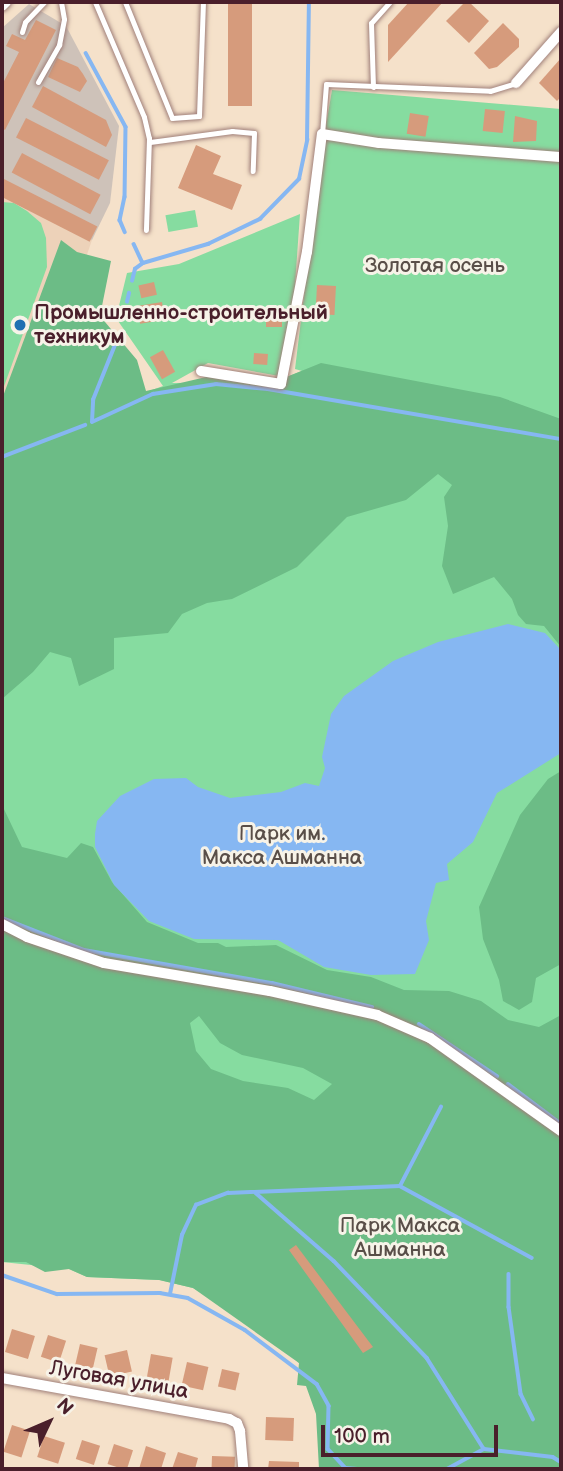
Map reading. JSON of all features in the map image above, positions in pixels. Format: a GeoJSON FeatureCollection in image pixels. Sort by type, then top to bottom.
{"type":"FeatureCollection","features":[{"type":"Feature","properties":{"kind":"street"},"geometry":{"type":"LineString","coordinates":[[2,6],[6,2]]}},
{"type":"Feature","properties":{"kind":"street"},"geometry":{"type":"LineString","coordinates":[[516,83],[561,32]]}},
{"type":"Feature","properties":{"kind":"street"},"geometry":{"type":"LineString","coordinates":[[201,371],[281,384],[307,252],[322,134],[379,143],[561,157]]}},
{"type":"Feature","properties":{"kind":"street"},"geometry":{"type":"LineString","coordinates":[[2,924],[27,937],[104,963],[270,990],[377,1015],[430,1038],[561,1131]]}},
{"type":"Feature","properties":{"kind":"street","name":"Луговая улица"},"geometry":{"type":"LineString","coordinates":[[2,1378],[229,1419],[237,1423],[240,1430],[243,1469]]}},
{"type":"Feature","properties":{"kind":"lane"},"geometry":{"type":"LineString","coordinates":[[22,33],[25,22],[44,2]]}},
{"type":"Feature","properties":{"kind":"lane"},"geometry":{"type":"LineString","coordinates":[[38,82],[59,45],[64,19],[61,2]]}},
{"type":"Feature","properties":{"kind":"lane"},"geometry":{"type":"LineString","coordinates":[[95,2],[144,117],[150,142],[146,230]]}},
{"type":"Feature","properties":{"kind":"lane"},"geometry":{"type":"LineString","coordinates":[[125,2],[172,118],[199,116],[203,2]]}},
{"type":"Feature","properties":{"kind":"lane"},"geometry":{"type":"LineString","coordinates":[[373,87],[371,23],[390,2]]}},
{"type":"Feature","properties":{"kind":"lane"},"geometry":{"type":"LineString","coordinates":[[322,134],[326,84],[490,91],[516,83]]}},
{"type":"Feature","properties":{"kind":"lane"},"geometry":{"type":"LineString","coordinates":[[150,142],[232,131],[254,133],[253,171]]}},
{"type":"Feature","properties":{"kind":"shaded area"},"geometry":{"type":"Polygon","coordinates":[[[29,4],[66,26],[119,126],[110,203],[92,240],[2,196],[2,28],[29,4]]]}},
{"type":"Feature","properties":{"kind":"shaded area","name":"Промышленно-строительный техникум"},"geometry":{"type":"Polygon","coordinates":[[[2,196],[92,240],[82,269],[2,408],[2,196]]]}},
{"type":"Feature","properties":{"kind":"green space","name":"Парк им. Макса Ашманна"},"geometry":{"type":"Polygon","coordinates":[[[332,90],[561,109],[561,1469],[322,1428],[299,1363],[264,1330],[193,1288],[160,1280],[87,1277],[69,1269],[2,1262],[2,444],[163,386],[116,318],[127,273],[179,264],[300,214],[294,299],[279,376],[208,363],[172,383],[274,382],[302,371],[295,369],[322,149],[332,90]]]}},
{"type":"Feature","properties":{"kind":"green space"},"geometry":{"type":"Polygon","coordinates":[[[2,202],[14,203],[41,223],[46,238],[47,267],[2,392],[2,202]]]}},
{"type":"Feature","properties":{"kind":"green space"},"geometry":{"type":"Polygon","coordinates":[[[195,210],[198,227],[168,232],[165,215],[195,210]]]}},
{"type":"Feature","properties":{"kind":"green space"},"geometry":{"type":"Polygon","coordinates":[[[61,240],[77,252],[111,261],[100,316],[137,360],[146,391],[219,374],[274,382],[321,363],[500,397],[561,419],[561,647],[544,626],[526,624],[518,615],[512,599],[494,577],[453,594],[442,566],[448,526],[444,497],[452,485],[438,474],[406,500],[347,517],[297,567],[232,599],[207,603],[182,614],[168,633],[114,638],[114,669],[79,686],[71,658],[50,652],[33,672],[2,699],[2,399],[61,240]]]}},
{"type":"Feature","properties":{"kind":"green space"},"geometry":{"type":"Polygon","coordinates":[[[561,771],[561,964],[536,978],[532,1002],[519,1010],[503,1001],[499,980],[483,939],[479,907],[520,815],[548,779],[561,771]]]}},
{"type":"Feature","properties":{"kind":"green space","name":"Парк Макса Ашманна"},"geometry":{"type":"Polygon","coordinates":[[[2,805],[22,847],[67,858],[81,843],[93,847],[112,882],[147,922],[198,943],[218,943],[226,947],[276,945],[327,970],[371,977],[404,990],[449,991],[481,1001],[508,1020],[539,1027],[561,1015],[561,1469],[319,1469],[316,1414],[306,1386],[297,1385],[299,1363],[193,1288],[159,1280],[87,1277],[69,1269],[45,1272],[26,1262],[2,1262],[2,805]],[[199,1016],[190,1023],[196,1051],[211,1069],[243,1081],[288,1088],[314,1100],[332,1084],[303,1068],[242,1055],[220,1043],[199,1016]]]}},
{"type":"Feature","properties":{"kind":"water"},"geometry":{"type":"Polygon","coordinates":[[[508,624],[545,633],[561,650],[561,753],[497,793],[473,842],[447,864],[449,880],[436,883],[426,921],[429,940],[415,974],[371,975],[324,967],[278,940],[194,939],[149,921],[114,885],[95,847],[95,834],[97,821],[120,796],[154,779],[186,778],[198,787],[230,798],[281,792],[305,783],[319,786],[325,768],[322,757],[331,714],[344,696],[393,661],[438,642],[508,624]]]}},
{"type":"Feature","properties":{"kind":"building"},"geometry":{"type":"Polygon","coordinates":[[[228,2],[252,2],[252,106],[228,106],[228,2]]]}},
{"type":"Feature","properties":{"kind":"building"},"geometry":{"type":"Polygon","coordinates":[[[409,2],[443,2],[388,62],[388,25],[409,2]]]}},
{"type":"Feature","properties":{"kind":"building"},"geometry":{"type":"Polygon","coordinates":[[[465,2],[469,2],[489,21],[469,43],[446,21],[465,2]]]}},
{"type":"Feature","properties":{"kind":"building"},"geometry":{"type":"Polygon","coordinates":[[[36,20],[56,30],[5,130],[2,128],[2,85],[19,52],[6,46],[12,34],[25,40],[36,20]]]}},
{"type":"Feature","properties":{"kind":"building"},"geometry":{"type":"Polygon","coordinates":[[[503,23],[519,39],[519,47],[497,67],[489,69],[474,53],[503,23]]]}},
{"type":"Feature","properties":{"kind":"building"},"geometry":{"type":"Polygon","coordinates":[[[57,58],[78,67],[83,74],[87,81],[80,92],[48,77],[57,58]]]}},
{"type":"Feature","properties":{"kind":"building"},"geometry":{"type":"Polygon","coordinates":[[[561,58],[561,97],[557,101],[539,83],[561,58]]]}},
{"type":"Feature","properties":{"kind":"building"},"geometry":{"type":"Polygon","coordinates":[[[43,86],[106,120],[112,135],[106,147],[32,107],[43,86]]]}},
{"type":"Feature","properties":{"kind":"building"},"geometry":{"type":"Polygon","coordinates":[[[485,109],[505,111],[503,133],[483,131],[485,109]]]}},
{"type":"Feature","properties":{"kind":"building"},"geometry":{"type":"Polygon","coordinates":[[[410,113],[429,116],[425,137],[407,134],[410,113]]]}},
{"type":"Feature","properties":{"kind":"building"},"geometry":{"type":"Polygon","coordinates":[[[515,116],[537,121],[536,141],[513,142],[515,116]]]}},
{"type":"Feature","properties":{"kind":"building"},"geometry":{"type":"Polygon","coordinates":[[[26,118],[109,160],[99,180],[16,138],[26,118]]]}},
{"type":"Feature","properties":{"kind":"building"},"geometry":{"type":"Polygon","coordinates":[[[196,145],[221,156],[213,174],[242,185],[232,210],[178,188],[196,145]]]}},
{"type":"Feature","properties":{"kind":"building"},"geometry":{"type":"Polygon","coordinates":[[[22,153],[101,195],[90,214],[12,172],[22,153]]]}},
{"type":"Feature","properties":{"kind":"building"},"geometry":{"type":"Polygon","coordinates":[[[2,178],[97,227],[90,242],[2,197],[2,178]]]}},
{"type":"Feature","properties":{"kind":"building"},"geometry":{"type":"Polygon","coordinates":[[[154,282],[157,295],[141,298],[138,286],[154,282]]]}},
{"type":"Feature","properties":{"kind":"building"},"geometry":{"type":"Polygon","coordinates":[[[317,285],[336,286],[334,315],[315,314],[317,285]]]}},
{"type":"Feature","properties":{"kind":"building"},"geometry":{"type":"Polygon","coordinates":[[[162,302],[165,320],[140,324],[137,306],[162,302]]]}},
{"type":"Feature","properties":{"kind":"building"},"geometry":{"type":"Polygon","coordinates":[[[266,313],[282,313],[282,327],[266,327],[266,313]]]}},
{"type":"Feature","properties":{"kind":"building"},"geometry":{"type":"Polygon","coordinates":[[[163,350],[175,372],[162,379],[150,357],[163,350]]]}},
{"type":"Feature","properties":{"kind":"building"},"geometry":{"type":"Polygon","coordinates":[[[254,353],[268,354],[267,365],[253,364],[254,353]]]}},
{"type":"Feature","properties":{"kind":"building"},"geometry":{"type":"Polygon","coordinates":[[[296,1245],[373,1347],[363,1353],[289,1250],[296,1245]]]}},
{"type":"Feature","properties":{"kind":"building"},"geometry":{"type":"Polygon","coordinates":[[[12,1329],[35,1336],[28,1359],[5,1352],[12,1329]]]}},
{"type":"Feature","properties":{"kind":"building"},"geometry":{"type":"Polygon","coordinates":[[[48,1335],[66,1341],[59,1363],[41,1357],[48,1335]]]}},
{"type":"Feature","properties":{"kind":"building"},"geometry":{"type":"Polygon","coordinates":[[[80,1344],[98,1348],[93,1369],[75,1365],[80,1344]]]}},
{"type":"Feature","properties":{"kind":"building"},"geometry":{"type":"Polygon","coordinates":[[[127,1350],[132,1371],[110,1377],[105,1355],[127,1350]]]}},
{"type":"Feature","properties":{"kind":"building"},"geometry":{"type":"Polygon","coordinates":[[[151,1354],[173,1358],[168,1383],[146,1380],[151,1354]]]}},
{"type":"Feature","properties":{"kind":"building"},"geometry":{"type":"Polygon","coordinates":[[[187,1362],[208,1367],[203,1390],[182,1385],[187,1362]]]}},
{"type":"Feature","properties":{"kind":"building"},"geometry":{"type":"Polygon","coordinates":[[[222,1369],[240,1373],[235,1391],[218,1387],[222,1369]]]}},
{"type":"Feature","properties":{"kind":"building"},"geometry":{"type":"Polygon","coordinates":[[[266,1417],[294,1418],[293,1441],[265,1440],[266,1417]]]}},
{"type":"Feature","properties":{"kind":"building"},"geometry":{"type":"Polygon","coordinates":[[[12,1425],[30,1431],[21,1458],[3,1452],[12,1425]]]}},
{"type":"Feature","properties":{"kind":"building"},"geometry":{"type":"Polygon","coordinates":[[[44,1436],[65,1443],[58,1464],[37,1457],[44,1436]]]}},
{"type":"Feature","properties":{"kind":"building"},"geometry":{"type":"Polygon","coordinates":[[[82,1440],[100,1446],[94,1465],[76,1459],[82,1440]]]}},
{"type":"Feature","properties":{"kind":"building"},"geometry":{"type":"Polygon","coordinates":[[[114,1444],[133,1450],[127,1469],[108,1464],[114,1444]]]}},
{"type":"Feature","properties":{"kind":"building"},"geometry":{"type":"Polygon","coordinates":[[[146,1446],[166,1453],[161,1469],[139,1469],[146,1446]]]}},
{"type":"Feature","properties":{"kind":"building"},"geometry":{"type":"Polygon","coordinates":[[[178,1452],[198,1458],[195,1469],[172,1469],[178,1452]]]}},
{"type":"Feature","properties":{"kind":"building"},"geometry":{"type":"Polygon","coordinates":[[[212,1456],[235,1457],[235,1469],[212,1469],[212,1456]]]}},
{"type":"Feature","properties":{"kind":"building"},"geometry":{"type":"Polygon","coordinates":[[[269,1461],[299,1462],[299,1469],[268,1469],[269,1461]]]}},
{"type":"Feature","properties":{"kind":"waterway"},"geometry":{"type":"LineString","coordinates":[[132,281],[135,269],[143,263],[208,244],[260,219],[299,179],[307,140],[309,2]]}},
{"type":"Feature","properties":{"kind":"waterway"},"geometry":{"type":"LineString","coordinates":[[86,53],[126,127],[125,197],[120,220],[125,232]]}},
{"type":"Feature","properties":{"kind":"waterway"},"geometry":{"type":"LineString","coordinates":[[134,244],[143,263]]}},
{"type":"Feature","properties":{"kind":"waterway"},"geometry":{"type":"LineString","coordinates":[[127,302],[129,293]]}},
{"type":"Feature","properties":{"kind":"waterway"},"geometry":{"type":"LineString","coordinates":[[92,422],[93,400],[119,335]]}},
{"type":"Feature","properties":{"kind":"waterway"},"geometry":{"type":"LineString","coordinates":[[92,422],[153,394],[216,384],[268,389],[561,439]]}},
{"type":"Feature","properties":{"kind":"waterway"},"geometry":{"type":"LineString","coordinates":[[2,457],[85,425]]}},
{"type":"Feature","properties":{"kind":"waterway"},"geometry":{"type":"LineString","coordinates":[[2,918],[84,950],[272,983],[372,1007]]}},
{"type":"Feature","properties":{"kind":"waterway"},"geometry":{"type":"LineString","coordinates":[[419,1024],[497,1076]]}},
{"type":"Feature","properties":{"kind":"waterway"},"geometry":{"type":"LineString","coordinates":[[508,1084],[561,1124]]}},
{"type":"Feature","properties":{"kind":"waterway"},"geometry":{"type":"LineString","coordinates":[[400,1186],[441,1107]]}},
{"type":"Feature","properties":{"kind":"waterway"},"geometry":{"type":"LineString","coordinates":[[170,1294],[182,1235],[196,1205],[228,1193],[400,1186],[532,1258]]}},
{"type":"Feature","properties":{"kind":"waterway"},"geometry":{"type":"LineString","coordinates":[[256,1193],[334,1261],[427,1358],[484,1449]]}},
{"type":"Feature","properties":{"kind":"waterway"},"geometry":{"type":"LineString","coordinates":[[509,1274],[509,1307],[521,1394],[533,1419]]}},
{"type":"Feature","properties":{"kind":"waterway"},"geometry":{"type":"LineString","coordinates":[[2,1275],[57,1294],[160,1293],[188,1298],[245,1330],[317,1384],[329,1406],[328,1449],[346,1468],[357,1469]]}},
{"type":"Feature","properties":{"kind":"waterway"},"geometry":{"type":"LineString","coordinates":[[447,1469],[484,1449],[553,1457],[561,1462]]}},
{"type":"Feature","properties":{"kind":"place","name":"Промышленно-строительный техникум"},"geometry":{"type":"Point","coordinates":[20,325]}},
{"type":"Feature","properties":{"kind":"park label","name":"Золотая осень"},"geometry":{"type":"Point","coordinates":[435,266]}}]}
